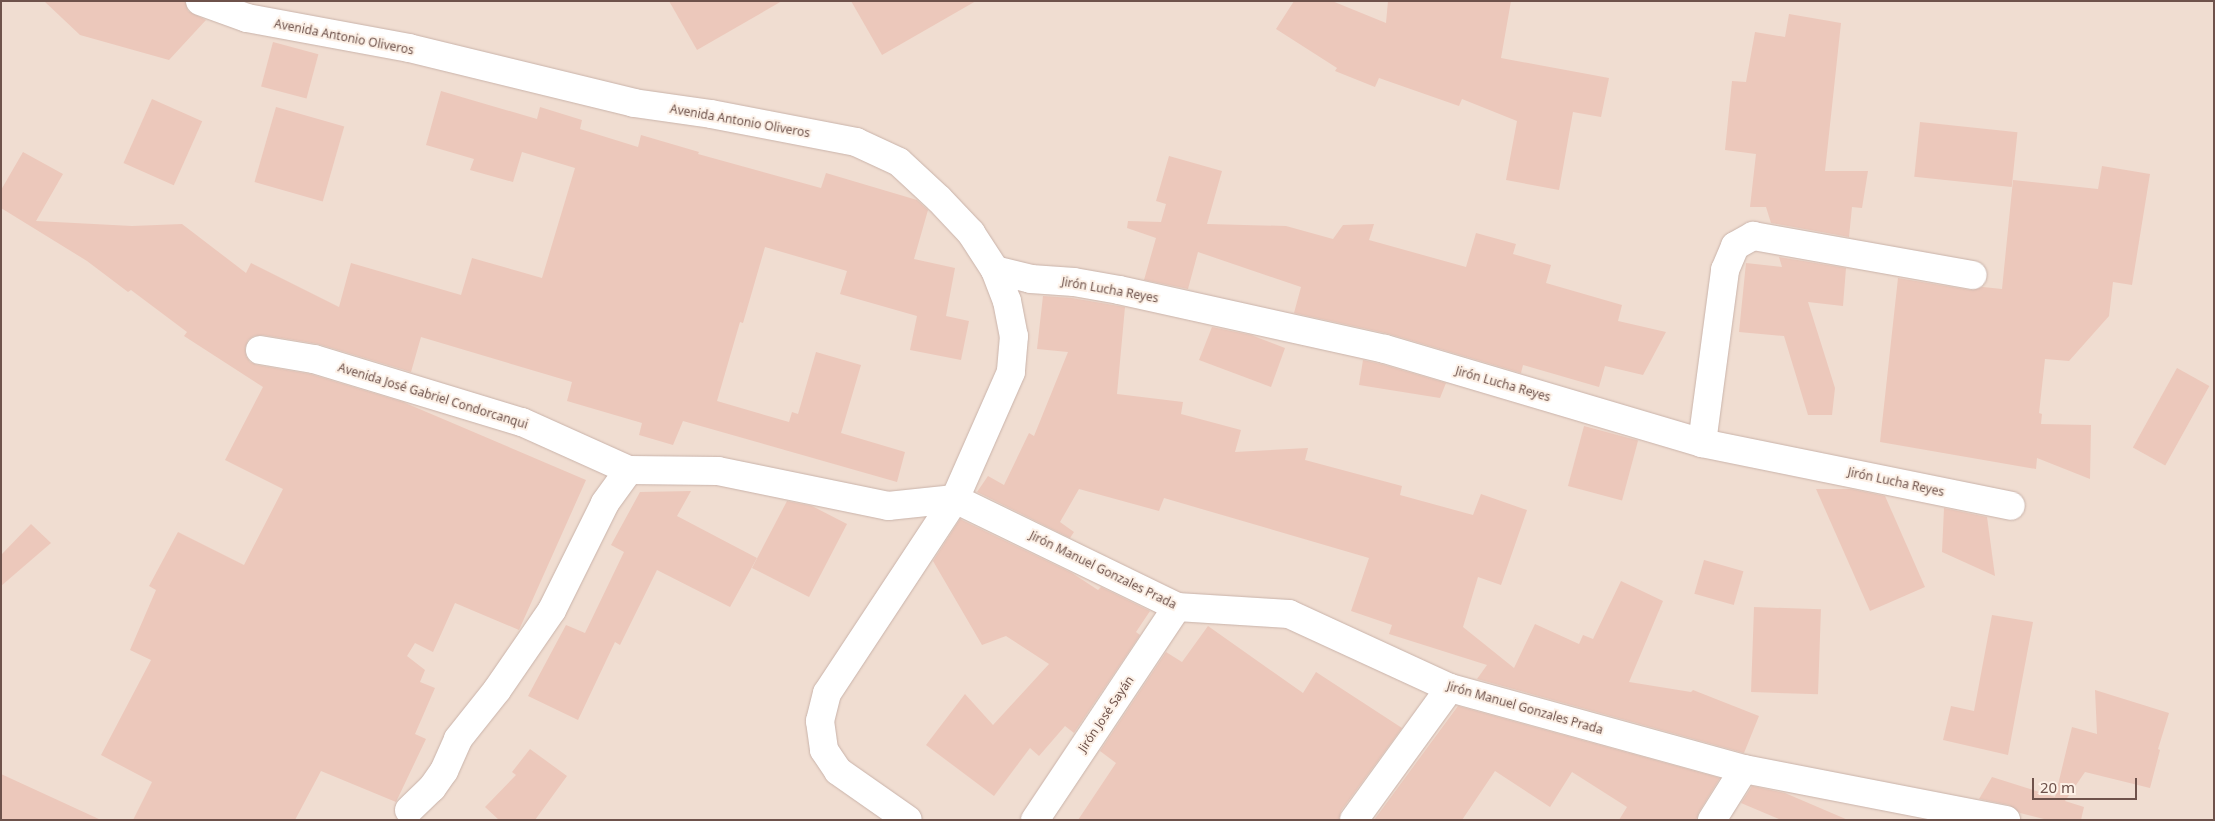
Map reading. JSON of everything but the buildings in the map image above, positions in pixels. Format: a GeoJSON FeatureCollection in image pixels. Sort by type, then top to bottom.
{"type":"FeatureCollection","features":[{"type":"Feature","properties":{"kind":"street","name":"Avenida Antonio Oliveros"},"geometry":{"type":"LineString","coordinates":[[200,1],[247,18],[408,48],[634,103],[711,114],[856,142],[899,162],[939,199],[971,234],[995,270],[1007,301],[1014,336],[1011,372],[955,499],[827,693],[820,721],[824,750],[838,771],[908,820]]}},
{"type":"Feature","properties":{"kind":"street"},"geometry":{"type":"LineString","coordinates":[[1702,443],[1725,270],[1734,246],[1753,236],[1973,275]]}},
{"type":"Feature","properties":{"kind":"street","name":"Jirón Lucha Reyes"},"geometry":{"type":"LineString","coordinates":[[995,270],[1030,279],[1074,282],[1120,290],[1385,349],[1702,443],[2011,506]]}},
{"type":"Feature","properties":{"kind":"street","name":"Avenida José Gabriel Condorcanqui"},"geometry":{"type":"LineString","coordinates":[[260,350],[314,359],[522,422],[629,470],[718,471],[888,506],[955,499]]}},
{"type":"Feature","properties":{"kind":"street"},"geometry":{"type":"LineString","coordinates":[[409,810],[432,788],[444,771],[458,739],[498,690],[552,610],[606,503],[629,470]]}},
{"type":"Feature","properties":{"kind":"street","name":"Jirón Manuel Gonzales Prada"},"geometry":{"type":"LineString","coordinates":[[955,499],[1177,607],[1289,614],[1450,688],[1744,769],[2006,820]]}},
{"type":"Feature","properties":{"kind":"street","name":"Jirón José Sayán"},"geometry":{"type":"LineString","coordinates":[[1035,820],[1177,607]]}},
{"type":"Feature","properties":{"kind":"street"},"geometry":{"type":"LineString","coordinates":[[1354,820],[1450,688]]}},
{"type":"Feature","properties":{"kind":"street"},"geometry":{"type":"LineString","coordinates":[[1712,820],[1744,769]]}},
{"type":"Feature","properties":{"kind":"shaded area"},"geometry":{"type":"Polygon","coordinates":[[[1,1],[2214,1],[2214,820],[1,820],[1,1]]]}}]}
